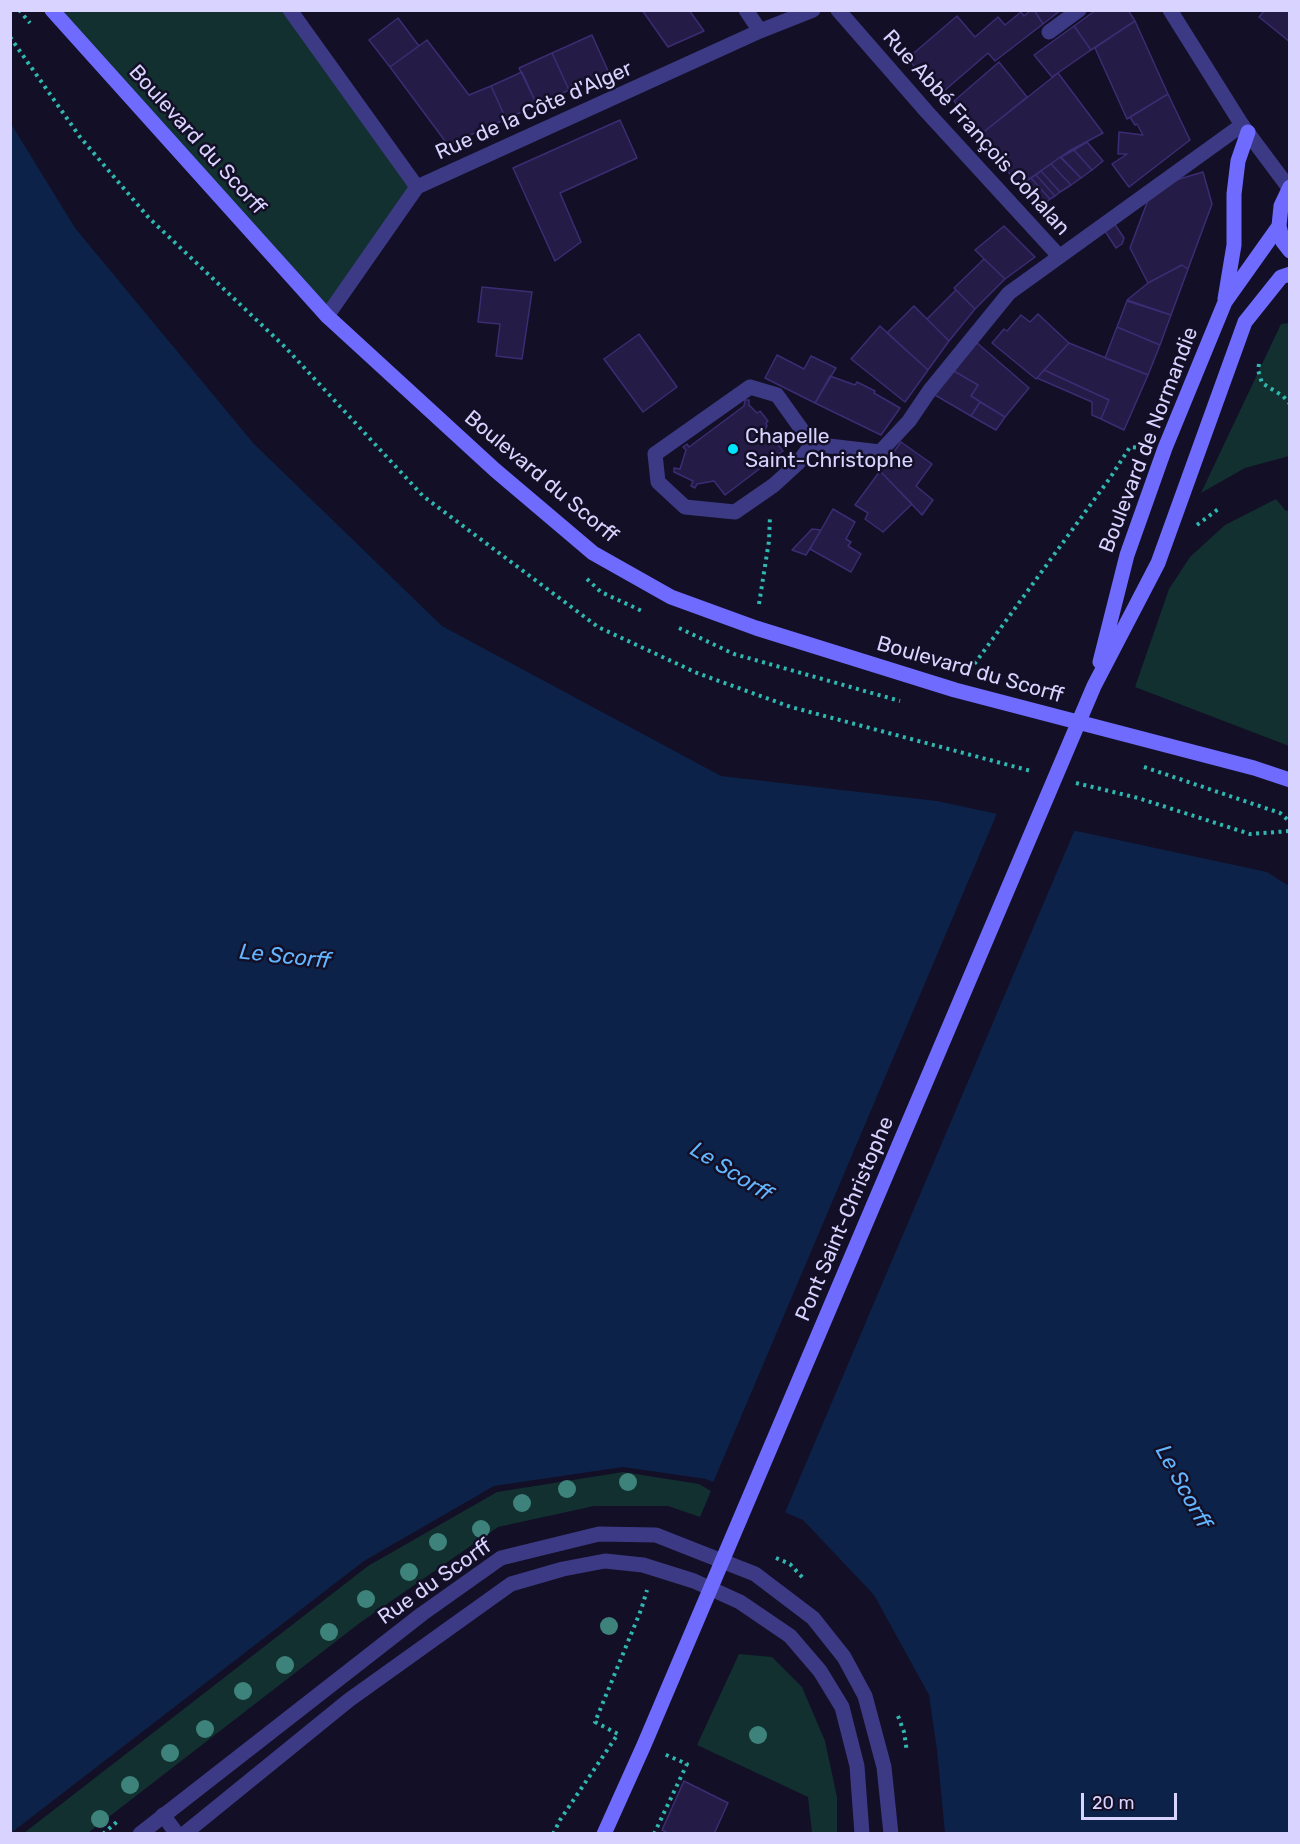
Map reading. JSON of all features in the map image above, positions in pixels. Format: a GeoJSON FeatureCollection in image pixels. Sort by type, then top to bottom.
{"type":"FeatureCollection","features":[{"type":"Feature","properties":{"kind":"main road","name":"Boulevard du Scorff"},"geometry":{"type":"LineString","coordinates":[[52,10],[327,316],[495,470],[593,553],[671,597],[756,628],[955,690],[1254,768],[1290,780]]}},
{"type":"Feature","properties":{"kind":"main road"},"geometry":{"type":"LineString","coordinates":[[1224,302],[1234,245],[1234,194],[1238,161],[1245,129]]}},
{"type":"Feature","properties":{"kind":"main road"},"geometry":{"type":"LineString","coordinates":[[1289,188],[1281,206],[1279,225],[1283,242],[1290,251]]}},
{"type":"Feature","properties":{"kind":"main road","name":"Boulevard de Normandie"},"geometry":{"type":"LineString","coordinates":[[1094,686],[1126,555],[1165,448],[1224,302],[1279,225]]}},
{"type":"Feature","properties":{"kind":"main road"},"geometry":{"type":"LineString","coordinates":[[1094,686],[1158,563],[1245,322],[1281,277],[1290,274]]}},
{"type":"Feature","properties":{"kind":"main road","name":"Pont Saint-Christophe"},"geometry":{"type":"LineString","coordinates":[[604,1833],[634,1769],[1094,686]]}},
{"type":"Feature","properties":{"kind":"street"},"geometry":{"type":"LineString","coordinates":[[290,10],[417,187],[327,316]]}},
{"type":"Feature","properties":{"kind":"street"},"geometry":{"type":"LineString","coordinates":[[746,10],[760,31]]}},
{"type":"Feature","properties":{"kind":"street","name":"Rue de la Côte d'Alger"},"geometry":{"type":"LineString","coordinates":[[417,187],[760,31],[813,10]]}},
{"type":"Feature","properties":{"kind":"street","name":"Rue Abbé François Cohalan"},"geometry":{"type":"LineString","coordinates":[[838,10],[927,112],[1059,256]]}},
{"type":"Feature","properties":{"kind":"street"},"geometry":{"type":"LineString","coordinates":[[1049,32],[1079,10]]}},
{"type":"Feature","properties":{"kind":"street"},"geometry":{"type":"LineString","coordinates":[[1170,10],[1245,129],[1289,188]]}},
{"type":"Feature","properties":{"kind":"street"},"geometry":{"type":"LineString","coordinates":[[812,444],[798,463],[774,485],[735,512],[685,507],[658,482],[655,454],[750,387],[777,395],[812,444],[880,452],[909,421],[930,390],[1009,293],[1059,256],[1245,129]]}},
{"type":"Feature","properties":{"kind":"street","name":"Rue du Scorff"},"geometry":{"type":"LineString","coordinates":[[140,1833],[422,1614],[501,1558],[599,1534],[656,1535],[755,1574],[813,1618],[844,1657],[865,1696],[884,1767],[891,1833]]}},
{"type":"Feature","properties":{"kind":"street"},"geometry":{"type":"LineString","coordinates":[[184,1833],[349,1700],[511,1584],[563,1569],[605,1561],[643,1564],[694,1581],[740,1602],[790,1635],[820,1671],[842,1707],[857,1766],[862,1833]]}},
{"type":"Feature","properties":{"kind":"street"},"geometry":{"type":"LineString","coordinates":[[163,1815],[177,1833]]}},
{"type":"Feature","properties":{"kind":"path"},"geometry":{"type":"LineString","coordinates":[[19,10],[35,28]]}},
{"type":"Feature","properties":{"kind":"path"},"geometry":{"type":"LineString","coordinates":[[1259,364],[1258,370],[1262,383],[1283,396],[1290,404]]}},
{"type":"Feature","properties":{"kind":"path"},"geometry":{"type":"LineString","coordinates":[[955,690],[1110,478],[1130,447],[1165,448]]}},
{"type":"Feature","properties":{"kind":"path"},"geometry":{"type":"LineString","coordinates":[[756,628],[769,542]]}},
{"type":"Feature","properties":{"kind":"path"},"geometry":{"type":"LineString","coordinates":[[584,576],[601,592],[652,616]]}},
{"type":"Feature","properties":{"kind":"path"},"geometry":{"type":"LineString","coordinates":[[673,625],[734,654],[901,701]]}},
{"type":"Feature","properties":{"kind":"path"},"geometry":{"type":"LineString","coordinates":[[1141,765],[1280,813],[1290,822]]}},
{"type":"Feature","properties":{"kind":"path"},"geometry":{"type":"LineString","coordinates":[[773,1556],[790,1564],[806,1581]]}},
{"type":"Feature","properties":{"kind":"path"},"geometry":{"type":"LineString","coordinates":[[553,1833],[618,1734],[595,1722],[641,1610]]}},
{"type":"Feature","properties":{"kind":"path"},"geometry":{"type":"LineString","coordinates":[[896,1712],[904,1732],[908,1755]]}},
{"type":"Feature","properties":{"kind":"path"},"geometry":{"type":"LineString","coordinates":[[654,1833],[687,1764],[674,1759]]}},
{"type":"Feature","properties":{"kind":"path"},"geometry":{"type":"LineString","coordinates":[[103,1833],[121,1819]]}},
{"type":"Feature","properties":{"kind":"green space"},"geometry":{"type":"Polygon","coordinates":[[[52,11],[290,11],[417,187],[327,316],[52,11]]]}},
{"type":"Feature","properties":{"kind":"green space"},"geometry":{"type":"Polygon","coordinates":[[[1289,323],[1289,456],[1245,468],[1201,493],[1281,324],[1289,323]]]}},
{"type":"Feature","properties":{"kind":"green space"},"geometry":{"type":"Polygon","coordinates":[[[1276,499],[1286,511],[1289,510],[1289,746],[1135,687],[1169,589],[1190,557],[1225,525],[1276,499]]]}},
{"type":"Feature","properties":{"kind":"green space"},"geometry":{"type":"Polygon","coordinates":[[[623,1472],[699,1484],[711,1491],[700,1517],[668,1506],[594,1506],[498,1527],[361,1622],[88,1833],[24,1833],[368,1566],[497,1492],[623,1472]]]}},
{"type":"Feature","properties":{"kind":"green space"},"geometry":{"type":"Polygon","coordinates":[[[739,1654],[772,1657],[802,1687],[825,1741],[837,1797],[837,1833],[812,1833],[808,1797],[697,1745],[739,1654]]]}},
{"type":"Feature","properties":{"kind":"water","name":"Le Scorff"},"geometry":{"type":"Polygon","coordinates":[[[10,122],[75,228],[254,444],[442,626],[721,776],[937,801],[1267,872],[1289,886],[1289,1833],[945,1833],[929,1695],[874,1595],[803,1520],[706,1479],[623,1467],[494,1486],[364,1561],[11,1833],[10,122]]]}},
{"type":"Feature","properties":{"kind":"pier"},"geometry":{"type":"Polygon","coordinates":[[[998,811],[1076,827],[784,1515],[712,1485],[998,811]]]}},
{"type":"Feature","properties":{"kind":"building"},"geometry":{"type":"Polygon","coordinates":[[[642,10],[689,10],[704,31],[668,47],[642,10]]]}},
{"type":"Feature","properties":{"kind":"building"},"geometry":{"type":"Polygon","coordinates":[[[1034,10],[1043,24],[995,61],[988,53],[937,97],[908,58],[957,16],[975,37],[998,17],[1005,25],[1021,12],[1024,16],[1034,10]]]}},
{"type":"Feature","properties":{"kind":"building"},"geometry":{"type":"Polygon","coordinates":[[[1034,10],[1061,10],[1043,24],[1034,10]]]}},
{"type":"Feature","properties":{"kind":"building"},"geometry":{"type":"Polygon","coordinates":[[[1096,10],[1128,10],[1135,21],[1091,50],[1074,26],[1096,10]]]}},
{"type":"Feature","properties":{"kind":"building"},"geometry":{"type":"Polygon","coordinates":[[[1265,10],[1290,10],[1290,42],[1259,17],[1265,10]]]}},
{"type":"Feature","properties":{"kind":"building"},"geometry":{"type":"Polygon","coordinates":[[[398,18],[419,46],[390,67],[369,40],[398,18]]]}},
{"type":"Feature","properties":{"kind":"building"},"geometry":{"type":"Polygon","coordinates":[[[1135,21],[1168,94],[1127,119],[1095,48],[1135,21]]]}},
{"type":"Feature","properties":{"kind":"building"},"geometry":{"type":"Polygon","coordinates":[[[1074,26],[1091,50],[1052,77],[1034,55],[1074,26]]]}},
{"type":"Feature","properties":{"kind":"building"},"geometry":{"type":"Polygon","coordinates":[[[592,35],[609,73],[569,90],[552,53],[592,35]]]}},
{"type":"Feature","properties":{"kind":"building"},"geometry":{"type":"Polygon","coordinates":[[[427,40],[469,95],[491,86],[506,119],[448,145],[390,67],[427,40]]]}},
{"type":"Feature","properties":{"kind":"building"},"geometry":{"type":"Polygon","coordinates":[[[552,53],[569,90],[537,105],[519,68],[552,53]]]}},
{"type":"Feature","properties":{"kind":"building"},"geometry":{"type":"Polygon","coordinates":[[[999,62],[1027,97],[980,135],[954,101],[999,62]]]}},
{"type":"Feature","properties":{"kind":"building"},"geometry":{"type":"Polygon","coordinates":[[[522,72],[537,105],[506,119],[491,86],[522,72]]]}},
{"type":"Feature","properties":{"kind":"building"},"geometry":{"type":"Polygon","coordinates":[[[1058,73],[1103,133],[1069,151],[1019,186],[980,135],[1058,73]]]}},
{"type":"Feature","properties":{"kind":"building"},"geometry":{"type":"Polygon","coordinates":[[[1168,94],[1190,140],[1129,187],[1112,164],[1127,154],[1118,154],[1119,132],[1143,135],[1130,117],[1168,94]]]}},
{"type":"Feature","properties":{"kind":"building"},"geometry":{"type":"Polygon","coordinates":[[[620,120],[637,158],[560,193],[581,242],[555,261],[513,168],[620,120]]]}},
{"type":"Feature","properties":{"kind":"building"},"geometry":{"type":"Polygon","coordinates":[[[1087,142],[1103,161],[1092,170],[1074,150],[1087,142]]]}},
{"type":"Feature","properties":{"kind":"building"},"geometry":{"type":"Polygon","coordinates":[[[1074,150],[1092,170],[1081,178],[1061,157],[1074,150]]]}},
{"type":"Feature","properties":{"kind":"building"},"geometry":{"type":"Polygon","coordinates":[[[1060,157],[1081,178],[1071,185],[1051,164],[1060,157]]]}},
{"type":"Feature","properties":{"kind":"building"},"geometry":{"type":"Polygon","coordinates":[[[1051,164],[1071,185],[1060,192],[1041,171],[1051,164]]]}},
{"type":"Feature","properties":{"kind":"building"},"geometry":{"type":"Polygon","coordinates":[[[1041,171],[1060,192],[1055,196],[1036,175],[1041,171]]]}},
{"type":"Feature","properties":{"kind":"building"},"geometry":{"type":"Polygon","coordinates":[[[1203,172],[1212,204],[1188,269],[1182,265],[1148,283],[1130,248],[1148,200],[1176,180],[1203,172]]]}},
{"type":"Feature","properties":{"kind":"building"},"geometry":{"type":"Polygon","coordinates":[[[1036,175],[1055,196],[1050,199],[1031,178],[1036,175]]]}},
{"type":"Feature","properties":{"kind":"building"},"geometry":{"type":"Polygon","coordinates":[[[1031,178],[1050,199],[1040,207],[1019,186],[1031,178]]]}},
{"type":"Feature","properties":{"kind":"building"},"geometry":{"type":"Polygon","coordinates":[[[1114,223],[1124,238],[1122,244],[1116,248],[1105,231],[1114,223]]]}},
{"type":"Feature","properties":{"kind":"building"},"geometry":{"type":"Polygon","coordinates":[[[1004,226],[1035,257],[1005,279],[975,250],[1004,226]]]}},
{"type":"Feature","properties":{"kind":"building"},"geometry":{"type":"Polygon","coordinates":[[[984,259],[1005,279],[975,309],[954,288],[984,259]]]}},
{"type":"Feature","properties":{"kind":"building"},"geometry":{"type":"Polygon","coordinates":[[[1182,265],[1188,269],[1171,315],[1127,300],[1148,283],[1182,265]]]}},
{"type":"Feature","properties":{"kind":"building"},"geometry":{"type":"Polygon","coordinates":[[[482,287],[532,292],[522,359],[496,356],[500,324],[478,322],[482,287]]]}},
{"type":"Feature","properties":{"kind":"building"},"geometry":{"type":"Polygon","coordinates":[[[956,290],[975,309],[949,341],[927,319],[956,290]]]}},
{"type":"Feature","properties":{"kind":"building"},"geometry":{"type":"Polygon","coordinates":[[[1127,301],[1171,315],[1160,345],[1117,327],[1127,301]]]}},
{"type":"Feature","properties":{"kind":"building"},"geometry":{"type":"Polygon","coordinates":[[[914,306],[949,341],[928,370],[887,333],[914,306]]]}},
{"type":"Feature","properties":{"kind":"building"},"geometry":{"type":"Polygon","coordinates":[[[1038,314],[1069,343],[1036,379],[992,343],[1021,315],[1030,322],[1038,314]]]}},
{"type":"Feature","properties":{"kind":"building"},"geometry":{"type":"Polygon","coordinates":[[[880,326],[928,370],[905,402],[851,359],[880,326]]]}},
{"type":"Feature","properties":{"kind":"building"},"geometry":{"type":"Polygon","coordinates":[[[1117,327],[1160,345],[1148,375],[1105,358],[1117,327]]]}},
{"type":"Feature","properties":{"kind":"building"},"geometry":{"type":"Polygon","coordinates":[[[639,334],[677,387],[643,412],[604,359],[639,334]]]}},
{"type":"Feature","properties":{"kind":"building"},"geometry":{"type":"Polygon","coordinates":[[[976,342],[1029,388],[1005,417],[971,396],[978,385],[954,371],[976,342]]]}},
{"type":"Feature","properties":{"kind":"building"},"geometry":{"type":"Polygon","coordinates":[[[1069,343],[1148,375],[1124,430],[1101,419],[1109,400],[1044,370],[1069,343]]]}},
{"type":"Feature","properties":{"kind":"building"},"geometry":{"type":"Polygon","coordinates":[[[777,355],[804,369],[811,356],[836,368],[815,403],[765,378],[777,355]]]}},
{"type":"Feature","properties":{"kind":"building"},"geometry":{"type":"Polygon","coordinates":[[[1044,370],[1109,400],[1101,419],[1092,415],[1092,402],[1037,378],[1044,370]]]}},
{"type":"Feature","properties":{"kind":"building"},"geometry":{"type":"Polygon","coordinates":[[[954,371],[978,385],[971,396],[980,402],[971,416],[935,395],[954,371]]]}},
{"type":"Feature","properties":{"kind":"building"},"geometry":{"type":"Polygon","coordinates":[[[830,376],[855,385],[857,382],[900,408],[881,435],[815,403],[830,376]]]}},
{"type":"Feature","properties":{"kind":"building","name":"Chapelle Saint-Christophe"},"geometry":{"type":"Polygon","coordinates":[[[745,400],[749,400],[749,405],[757,413],[760,411],[768,421],[765,430],[768,433],[778,434],[777,438],[773,438],[783,451],[725,495],[714,481],[697,484],[695,488],[691,486],[693,481],[674,472],[674,468],[680,469],[686,450],[683,447],[687,444],[689,447],[744,406],[745,400]]]}},
{"type":"Feature","properties":{"kind":"building"},"geometry":{"type":"Polygon","coordinates":[[[980,402],[1005,417],[996,430],[971,416],[980,402]]]}},
{"type":"Feature","properties":{"kind":"building"},"geometry":{"type":"Polygon","coordinates":[[[901,442],[932,464],[916,486],[933,500],[922,515],[880,471],[901,442]]]}},
{"type":"Feature","properties":{"kind":"building"},"geometry":{"type":"Polygon","coordinates":[[[880,471],[912,504],[883,532],[865,519],[868,513],[855,505],[880,471]]]}},
{"type":"Feature","properties":{"kind":"building"},"geometry":{"type":"Polygon","coordinates":[[[833,509],[855,522],[846,539],[851,542],[848,546],[861,554],[851,572],[810,549],[833,509]]]}},
{"type":"Feature","properties":{"kind":"building"},"geometry":{"type":"Polygon","coordinates":[[[812,529],[821,530],[806,555],[792,550],[812,529]]]}},
{"type":"Feature","properties":{"kind":"building"},"geometry":{"type":"Polygon","coordinates":[[[684,1781],[728,1803],[714,1834],[670,1834],[662,1830],[684,1781]]]}},
{"type":"Feature","properties":{"kind":"place","name":"Chapelle Saint-Christophe"},"geometry":{"type":"Point","coordinates":[733,449]}}]}
